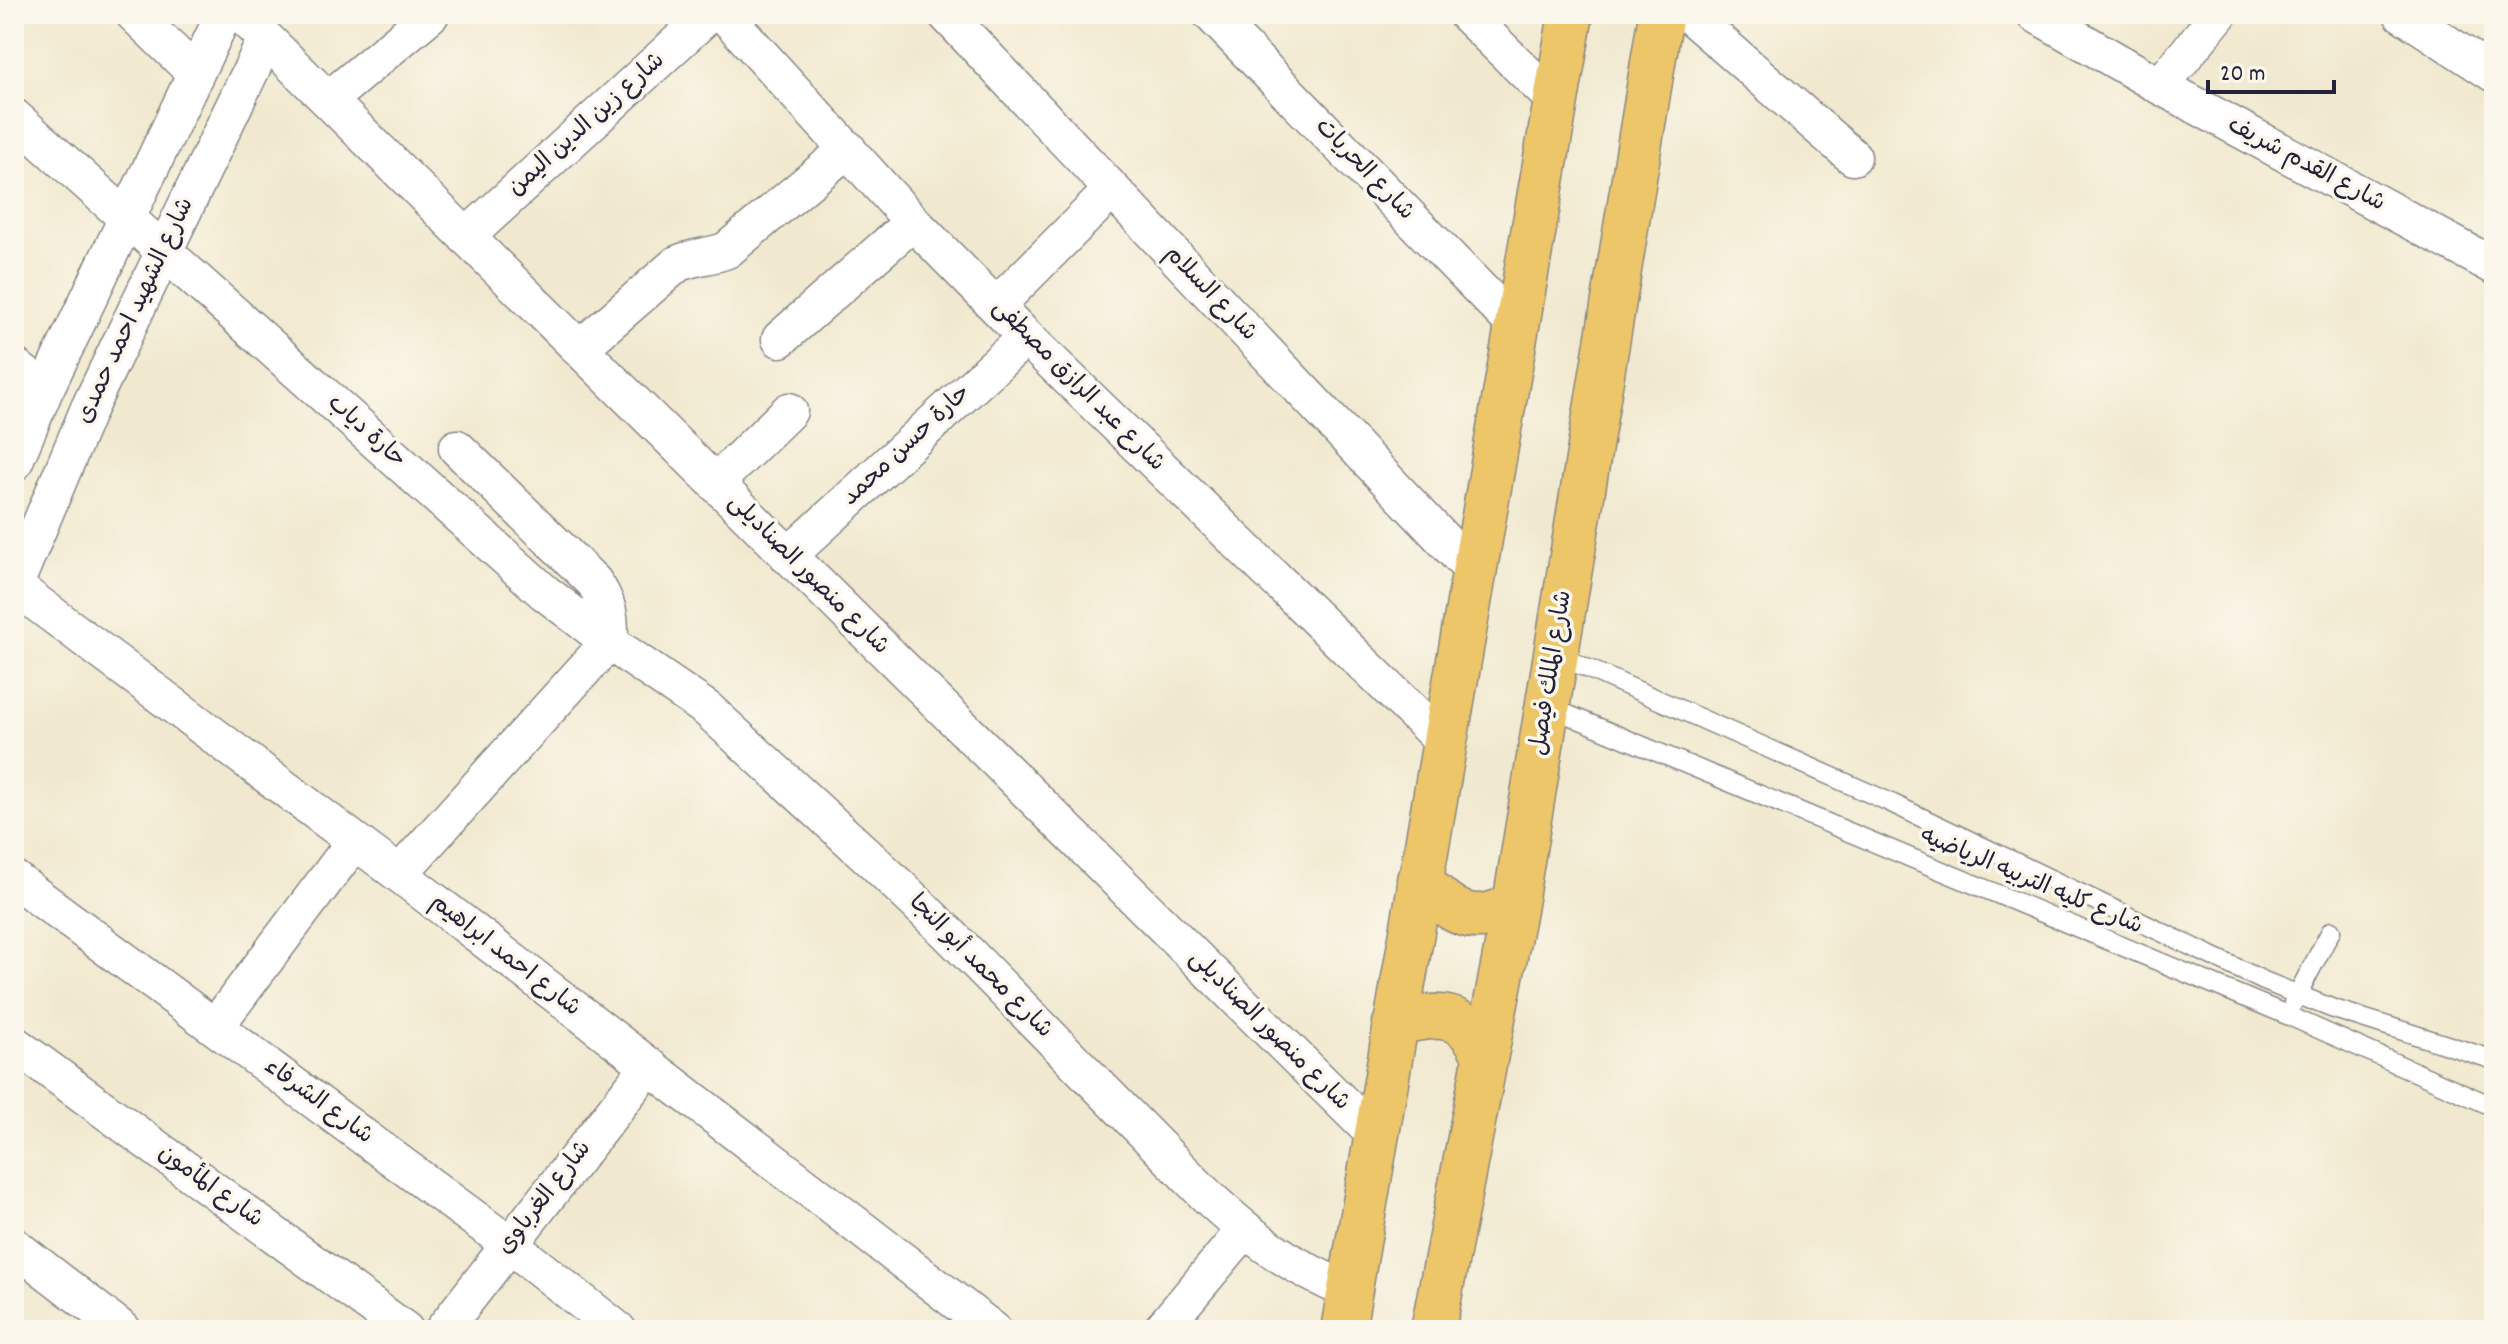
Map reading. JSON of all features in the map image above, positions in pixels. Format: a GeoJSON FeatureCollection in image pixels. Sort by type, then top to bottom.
{"type":"FeatureCollection","features":[{"type":"Feature","properties":{"kind":"main road"},"geometry":{"type":"LineString","coordinates":[[1346,1311],[1571,14]]}},
{"type":"Feature","properties":{"kind":"main road","name":"شارع الملك فيصل"},"geometry":{"type":"LineString","coordinates":[[1433,1330],[1515,904],[1661,14]]}},
{"type":"Feature","properties":{"kind":"main road"},"geometry":{"type":"LineString","coordinates":[[1419,880],[1449,908],[1465,915],[1482,917],[1499,913],[1515,904]]}},
{"type":"Feature","properties":{"kind":"main road"},"geometry":{"type":"LineString","coordinates":[[1395,1024],[1435,1015],[1453,1019],[1468,1028],[1479,1041],[1485,1057]]}},
{"type":"Feature","properties":{"kind":"street"},"geometry":{"type":"LineString","coordinates":[[134,14],[195,73]]}},
{"type":"Feature","properties":{"kind":"street","name":"شارع الشهيد احمد حمدى"},"geometry":{"type":"LineString","coordinates":[[14,463],[45,390],[224,14]]}},
{"type":"Feature","properties":{"kind":"street"},"geometry":{"type":"LineString","coordinates":[[328,100],[431,14]]}},
{"type":"Feature","properties":{"kind":"street","name":"شارع زين الدين اليمن"},"geometry":{"type":"LineString","coordinates":[[466,237],[709,14]]}},
{"type":"Feature","properties":{"kind":"street","name":"شارع عبد الرازق مصطفى"},"geometry":{"type":"LineString","coordinates":[[724,14],[913,222],[1026,337],[1446,744]]}},
{"type":"Feature","properties":{"kind":"street","name":"شارع السلام"},"geometry":{"type":"LineString","coordinates":[[946,14],[1475,573]]}},
{"type":"Feature","properties":{"kind":"street","name":"شارع الحريات"},"geometry":{"type":"LineString","coordinates":[[1211,14],[1517,327]]}},
{"type":"Feature","properties":{"kind":"street"},"geometry":{"type":"LineString","coordinates":[[1466,14],[1556,102]]}},
{"type":"Feature","properties":{"kind":"street"},"geometry":{"type":"LineString","coordinates":[[1688,14],[1853,157]]}},
{"type":"Feature","properties":{"kind":"street","name":"شارع القدم شريف"},"geometry":{"type":"LineString","coordinates":[[2035,14],[2160,86],[2494,266]]}},
{"type":"Feature","properties":{"kind":"street"},"geometry":{"type":"LineString","coordinates":[[2160,86],[2219,14]]}},
{"type":"Feature","properties":{"kind":"street"},"geometry":{"type":"LineString","coordinates":[[2402,14],[2494,74]]}},
{"type":"Feature","properties":{"kind":"street","name":"شارع الشهيد احمد حمدى"},"geometry":{"type":"LineString","coordinates":[[14,586],[89,408],[164,252],[253,26]]}},
{"type":"Feature","properties":{"kind":"street","name":"شارع منصور الصناديلى"},"geometry":{"type":"LineString","coordinates":[[253,26],[1376,1136]]}},
{"type":"Feature","properties":{"kind":"street","name":"حارة دياب"},"geometry":{"type":"LineString","coordinates":[[14,117],[513,565],[609,642]]}},
{"type":"Feature","properties":{"kind":"street"},"geometry":{"type":"LineString","coordinates":[[579,349],[677,264],[689,258],[715,255],[727,250],[848,149]]}},
{"type":"Feature","properties":{"kind":"street"},"geometry":{"type":"LineString","coordinates":[[996,306],[1111,191]]}},
{"type":"Feature","properties":{"kind":"street"},"geometry":{"type":"LineString","coordinates":[[780,339],[913,222]]}},
{"type":"Feature","properties":{"kind":"street","name":"حارة حسن محمد"},"geometry":{"type":"LineString","coordinates":[[788,556],[1026,337]]}},
{"type":"Feature","properties":{"kind":"street"},"geometry":{"type":"LineString","coordinates":[[14,366],[45,390]]}},
{"type":"Feature","properties":{"kind":"street"},"geometry":{"type":"LineString","coordinates":[[715,483],[789,411]]}},
{"type":"Feature","properties":{"kind":"street"},"geometry":{"type":"LineString","coordinates":[[399,874],[609,642],[610,613],[604,596],[594,582],[457,448]]}},
{"type":"Feature","properties":{"kind":"street","name":"شارع احمد ابراهيم"},"geometry":{"type":"LineString","coordinates":[[14,586],[399,874],[993,1330]]}},
{"type":"Feature","properties":{"kind":"street","name":"شارع محمد أبو النجا"},"geometry":{"type":"LineString","coordinates":[[609,642],[707,709],[950,935],[1244,1231],[1311,1275],[1346,1311]]}},
{"type":"Feature","properties":{"kind":"street"},"geometry":{"type":"LineString","coordinates":[[215,1027],[355,841]]}},
{"type":"Feature","properties":{"kind":"street","name":"شارع الشرفاء"},"geometry":{"type":"LineString","coordinates":[[14,879],[509,1244],[618,1330]]}},
{"type":"Feature","properties":{"kind":"street","name":"شارع المأمون"},"geometry":{"type":"LineString","coordinates":[[14,1044],[405,1330]]}},
{"type":"Feature","properties":{"kind":"street","name":"شارع الغرباوى"},"geometry":{"type":"LineString","coordinates":[[443,1330],[648,1067]]}},
{"type":"Feature","properties":{"kind":"street"},"geometry":{"type":"LineString","coordinates":[[1161,1330],[1244,1231]]}},
{"type":"Feature","properties":{"kind":"street"},"geometry":{"type":"LineString","coordinates":[[14,1246],[123,1330]]}},
{"type":"Feature","properties":{"kind":"lane","name":"شارع كليه التربيه الرياضيه"},"geometry":{"type":"LineString","coordinates":[[1555,654],[1887,801],[2297,995],[2494,1060]]}},
{"type":"Feature","properties":{"kind":"lane","name":"شارع كليه التربيه الرياضيه"},"geometry":{"type":"LineString","coordinates":[[1547,706],[2287,1015],[2494,1107]]}},
{"type":"Feature","properties":{"kind":"lane"},"geometry":{"type":"LineString","coordinates":[[1997,894],[2010,860]]}},
{"type":"Feature","properties":{"kind":"lane"},"geometry":{"type":"LineString","coordinates":[[2287,1015],[2331,931]]}}]}
